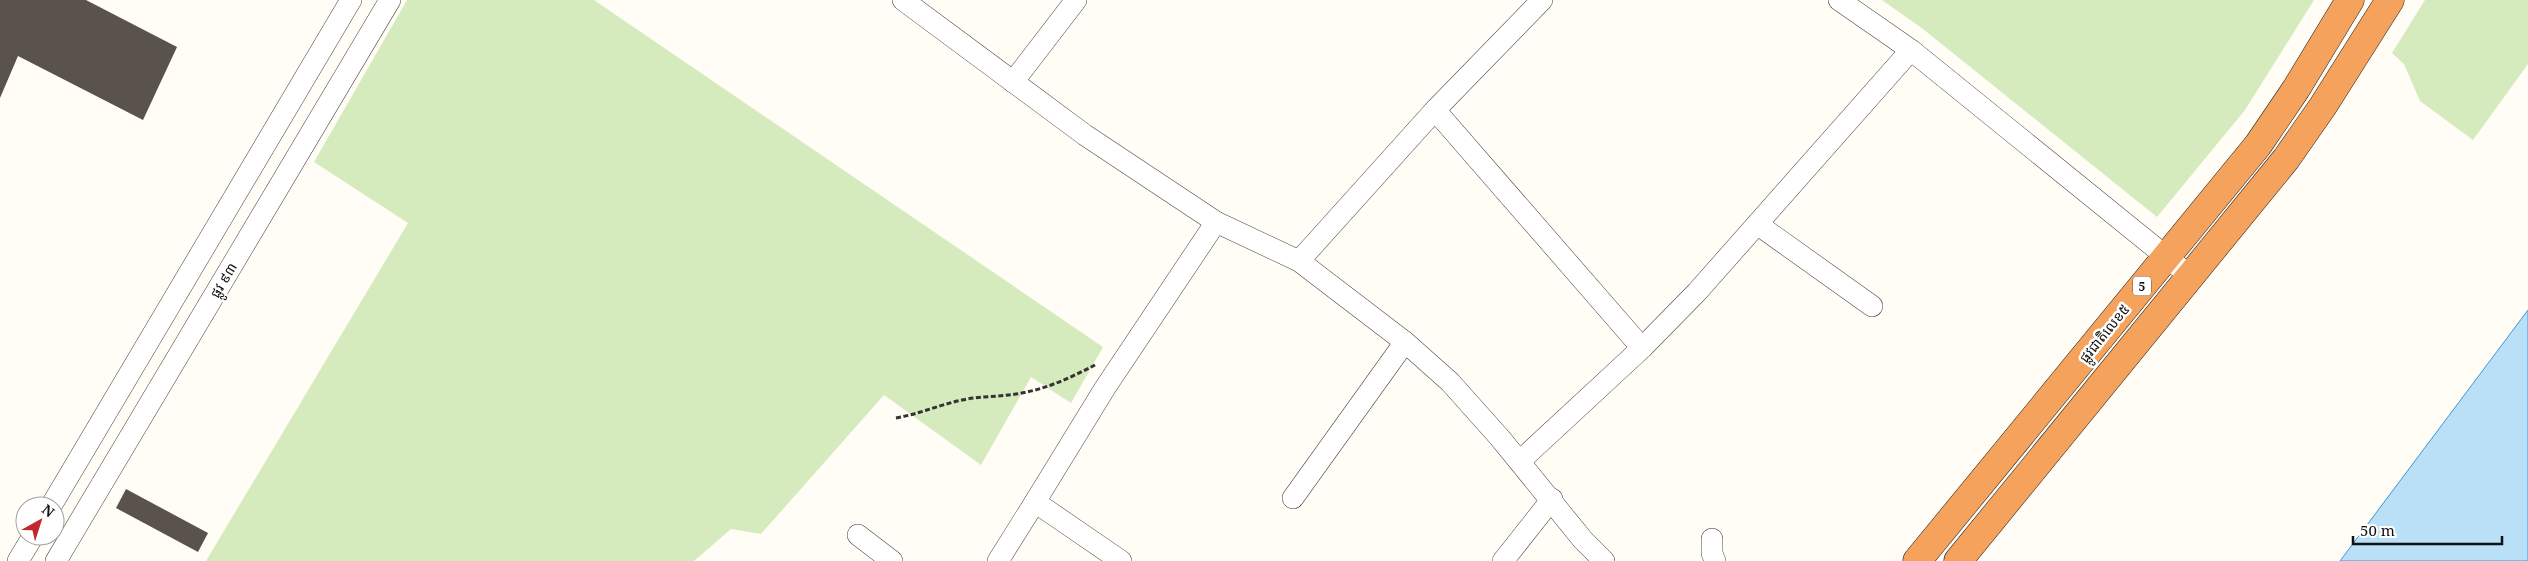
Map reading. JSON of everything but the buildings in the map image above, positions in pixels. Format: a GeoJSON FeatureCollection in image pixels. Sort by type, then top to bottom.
{"type":"FeatureCollection","features":[{"type":"Feature","properties":{"kind":"highway","name":"ផ្លូវជាតិលេខ៥"},"geometry":{"type":"LineString","coordinates":[[1917,561],[2258,144],[2296,89],[2350,0]]}},
{"type":"Feature","properties":{"kind":"highway","name":"5"},"geometry":{"type":"LineString","coordinates":[[1958,561],[2286,159],[2323,106],[2390,0]]}},
{"type":"Feature","properties":{"kind":"street"},"geometry":{"type":"LineString","coordinates":[[57,496],[351,0]]}},
{"type":"Feature","properties":{"kind":"street","name":"ផ្លូវ ៩៣"},"geometry":{"type":"LineString","coordinates":[[56,561],[390,0]]}},
{"type":"Feature","properties":{"kind":"street"},"geometry":{"type":"LineString","coordinates":[[903,0],[1085,135],[1216,222],[1299,261],[1405,342],[1450,382],[1552,499],[1583,540],[1604,561]]}},
{"type":"Feature","properties":{"kind":"street"},"geometry":{"type":"LineString","coordinates":[[1013,82],[1076,0]]}},
{"type":"Feature","properties":{"kind":"street"},"geometry":{"type":"LineString","coordinates":[[1839,0],[1911,50],[2190,276]]}},
{"type":"Feature","properties":{"kind":"street"},"geometry":{"type":"LineString","coordinates":[[1299,261],[1435,110],[1540,1]]}},
{"type":"Feature","properties":{"kind":"street"},"geometry":{"type":"LineString","coordinates":[[1520,461],[1642,348],[1697,292],[1911,50]]}},
{"type":"Feature","properties":{"kind":"street"},"geometry":{"type":"LineString","coordinates":[[1435,110],[1642,348]]}},
{"type":"Feature","properties":{"kind":"street"},"geometry":{"type":"LineString","coordinates":[[998,561],[1105,388],[1216,222]]}},
{"type":"Feature","properties":{"kind":"street"},"geometry":{"type":"LineString","coordinates":[[1757,224],[1872,306]]}},
{"type":"Feature","properties":{"kind":"street"},"geometry":{"type":"LineString","coordinates":[[1293,498],[1405,342]]}},
{"type":"Feature","properties":{"kind":"street"},"geometry":{"type":"LineString","coordinates":[[1504,561],[1552,499]]}},
{"type":"Feature","properties":{"kind":"street"},"geometry":{"type":"LineString","coordinates":[[1035,502],[1121,561]]}},
{"type":"Feature","properties":{"kind":"street"},"geometry":{"type":"LineString","coordinates":[[858,535],[892,561]]}},
{"type":"Feature","properties":{"kind":"street"},"geometry":{"type":"LineString","coordinates":[[1712,539],[1712,553],[1715,561]]}},
{"type":"Feature","properties":{"kind":"street"},"geometry":{"type":"LineString","coordinates":[[18,561],[27,546]]}},
{"type":"Feature","properties":{"kind":"path"},"geometry":{"type":"LineString","coordinates":[[896,418],[914,415],[932,407],[964,400],[1016,394],[1044,388],[1097,364]]}},
{"type":"Feature","properties":{"kind":"green space"},"geometry":{"type":"Polygon","coordinates":[[[407,0],[594,0],[1103,347],[1071,403],[1031,377],[981,465],[884,395],[761,534],[731,529],[694,561],[206,561],[408,223],[314,162],[407,0]]]}},
{"type":"Feature","properties":{"kind":"green space"},"geometry":{"type":"Polygon","coordinates":[[[1882,0],[2314,0],[2245,110],[2157,217],[1923,29],[1882,0]]]}},
{"type":"Feature","properties":{"kind":"green space"},"geometry":{"type":"Polygon","coordinates":[[[2425,0],[2528,0],[2528,64],[2473,140],[2420,101],[2404,64],[2392,53],[2425,0]]]}},
{"type":"Feature","properties":{"kind":"water"},"geometry":{"type":"Polygon","coordinates":[[[2528,310],[2528,561],[2340,561],[2528,310]]]}}]}
